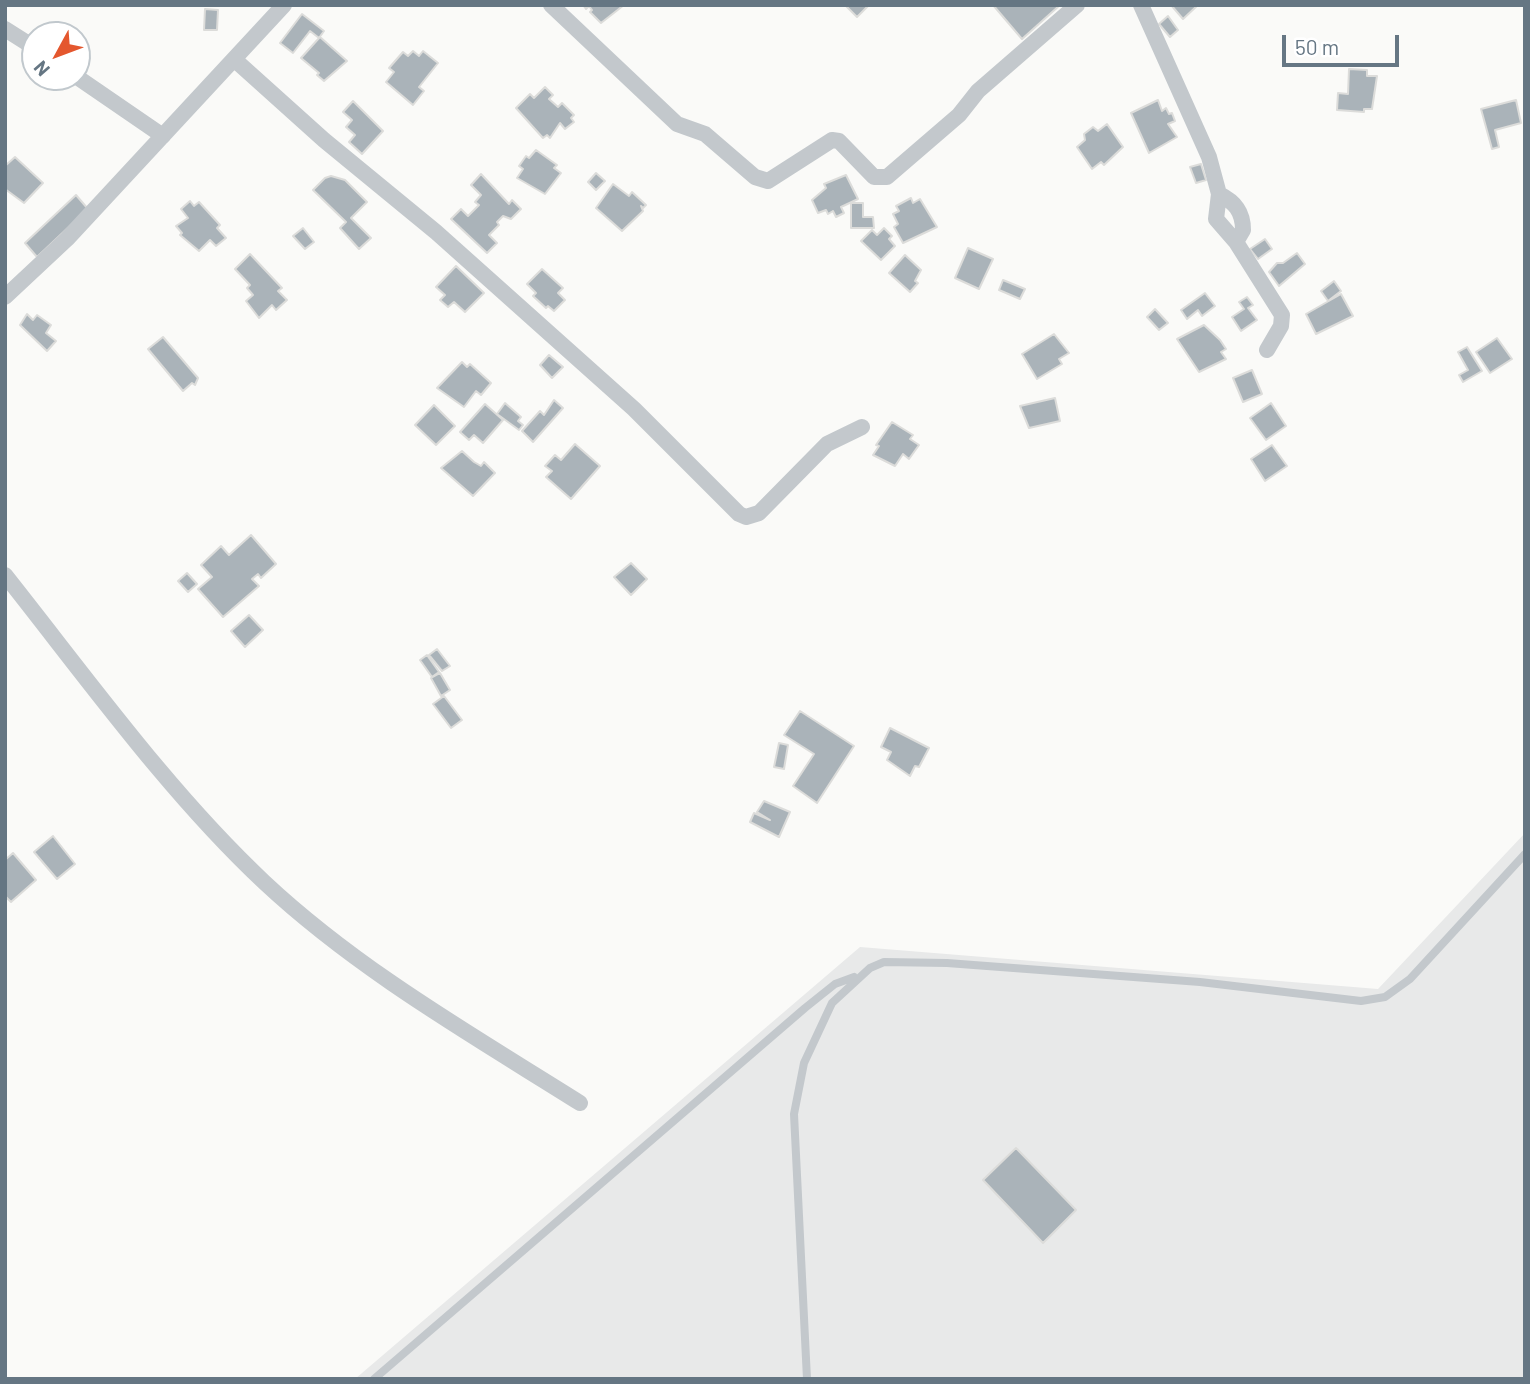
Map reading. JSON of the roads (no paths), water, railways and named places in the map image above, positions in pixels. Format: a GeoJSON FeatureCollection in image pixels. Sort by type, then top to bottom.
{"type":"FeatureCollection","features":[{"type":"Feature","properties":{"kind":"street"},"geometry":{"type":"LineString","coordinates":[[5,298],[67,239],[284,5]]}},
{"type":"Feature","properties":{"kind":"street"},"geometry":{"type":"LineString","coordinates":[[551,5],[677,124],[705,134],[755,177],[768,181],[832,140],[839,141],[874,177],[887,177],[959,115],[978,91],[1076,5]]}},
{"type":"Feature","properties":{"kind":"street"},"geometry":{"type":"LineString","coordinates":[[1141,5],[1209,158],[1219,194],[1216,219],[1236,242],[1282,315],[1281,326],[1266,350]]}},
{"type":"Feature","properties":{"kind":"street"},"geometry":{"type":"LineString","coordinates":[[5,29],[21,39]]}},
{"type":"Feature","properties":{"kind":"street"},"geometry":{"type":"LineString","coordinates":[[235,60],[324,140],[436,232],[639,414],[739,514],[746,517],[759,513],[827,443],[862,427]]}},
{"type":"Feature","properties":{"kind":"street"},"geometry":{"type":"LineString","coordinates":[[91,87],[163,136]]}},
{"type":"Feature","properties":{"kind":"street"},"geometry":{"type":"LineString","coordinates":[[1219,194],[1232,202],[1241,214],[1243,230],[1236,242]]}},
{"type":"Feature","properties":{"kind":"street"},"geometry":{"type":"LineString","coordinates":[[5,575],[184,799],[264,882],[341,948],[580,1103]]}},
{"type":"Feature","properties":{"kind":"lane"},"geometry":{"type":"LineString","coordinates":[[374,1379],[835,984],[858,976],[884,962],[947,963],[1200,982],[1319,997],[1376,1000],[1397,991],[1410,979],[1525,854]]}},
{"type":"Feature","properties":{"kind":"lane"},"geometry":{"type":"LineString","coordinates":[[807,1379],[794,1114],[804,1063],[832,1003],[858,976]]}}]}
